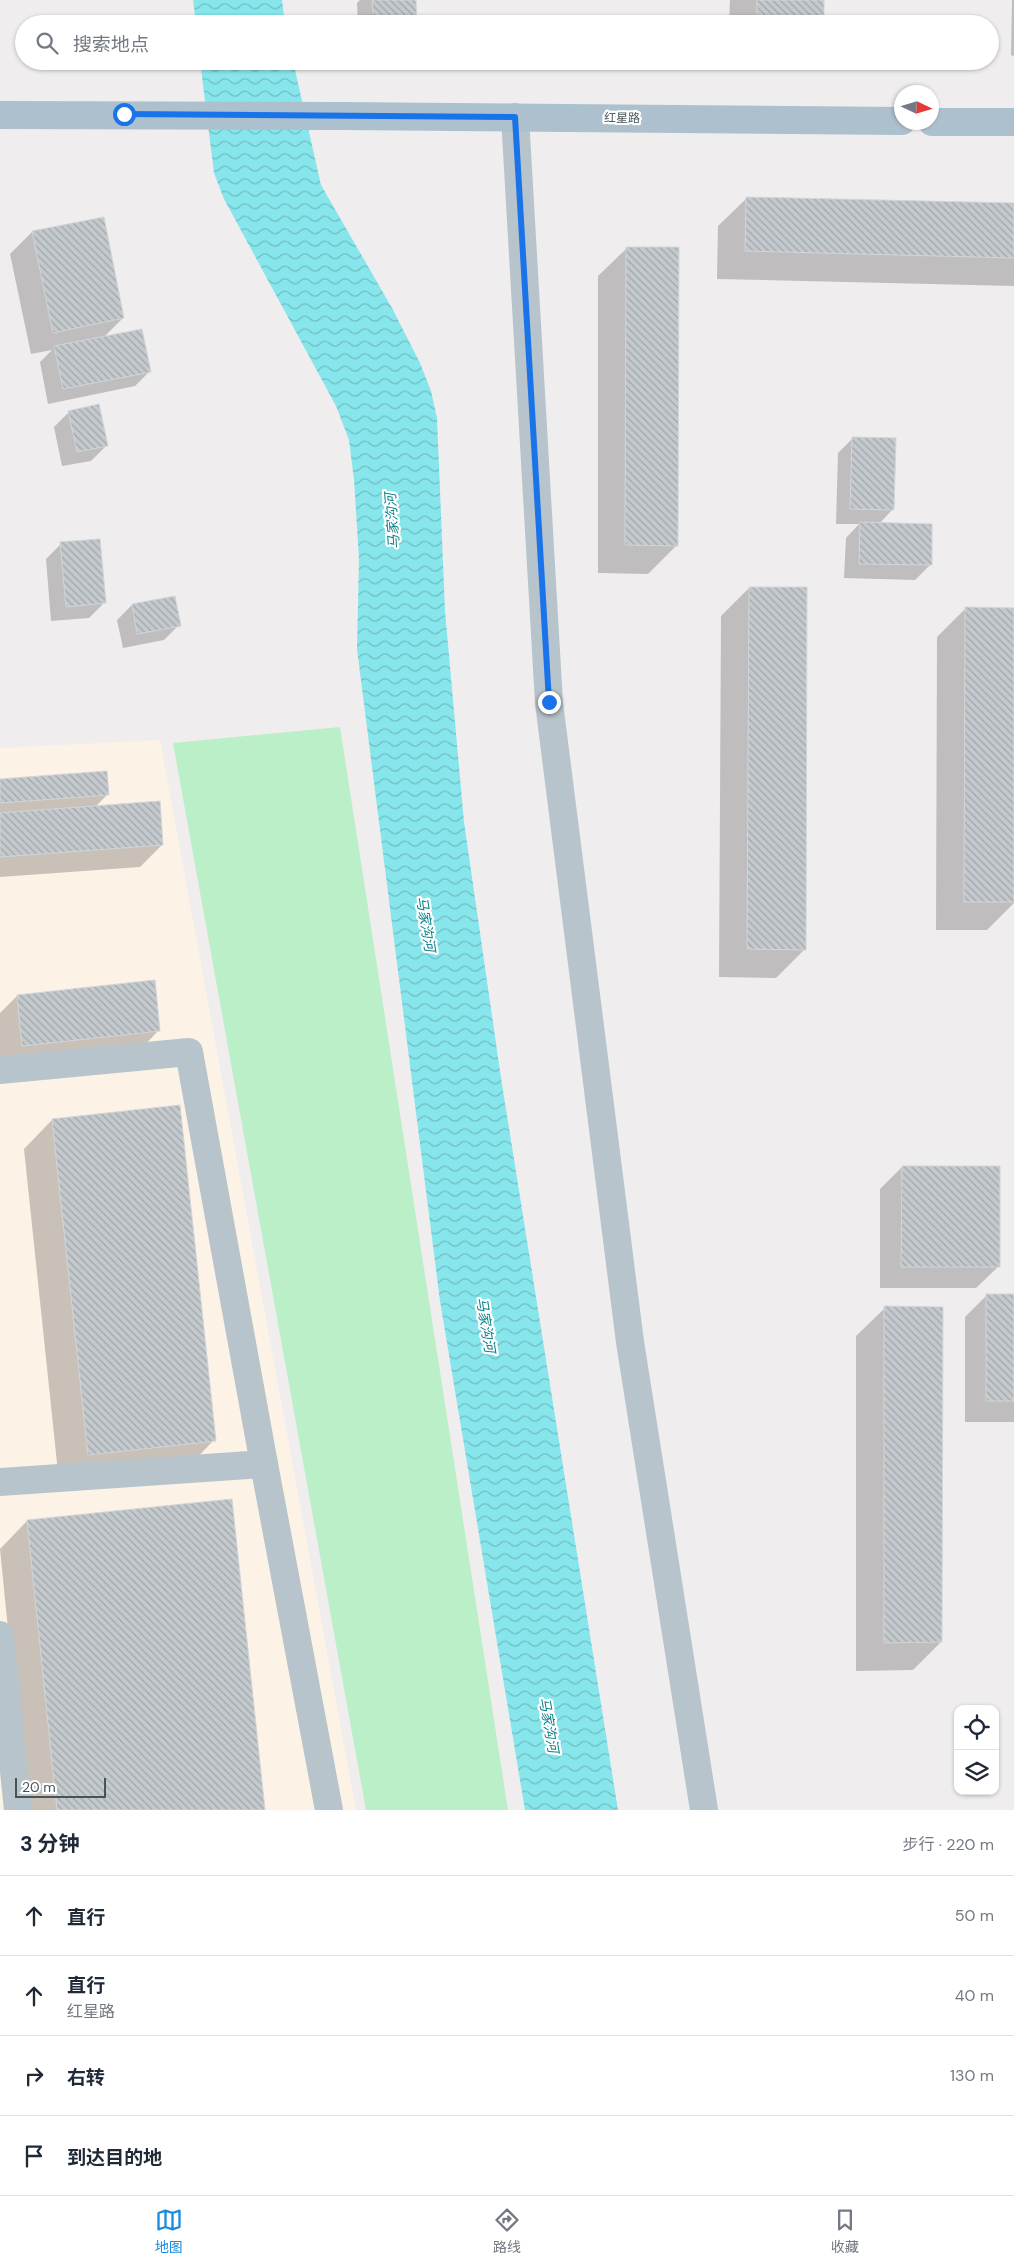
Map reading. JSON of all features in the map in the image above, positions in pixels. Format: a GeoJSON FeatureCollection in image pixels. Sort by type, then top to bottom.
{"type":"FeatureCollection","features":[{"type":"Feature","properties":{"kind":"main road","name":"红星路"},"geometry":{"type":"LineString","coordinates":[[0,116],[124,114],[894,121]]}},
{"type":"Feature","properties":{"kind":"main road"},"geometry":{"type":"LineString","coordinates":[[939,122],[1014,122]]}},
{"type":"Feature","properties":{"kind":"street"},"geometry":{"type":"LineString","coordinates":[[515,117],[549,702],[630,1342],[704,1810]]}},
{"type":"Feature","properties":{"kind":"street"},"geometry":{"type":"LineString","coordinates":[[0,1070],[189,1052],[329,1810]]}},
{"type":"Feature","properties":{"kind":"street"},"geometry":{"type":"LineString","coordinates":[[0,1482],[264,1464]]}},
{"type":"Feature","properties":{"kind":"street"},"geometry":{"type":"LineString","coordinates":[[0,1635],[2,1679],[18,1810]]}},
{"type":"Feature","properties":{"kind":"shaded area"},"geometry":{"type":"Polygon","coordinates":[[[160,740],[356,1810],[0,1810],[0,748],[160,740]]]}},
{"type":"Feature","properties":{"kind":"green space"},"geometry":{"type":"Polygon","coordinates":[[[340,727],[508,1810],[366,1810],[173,743],[340,727]]]}},
{"type":"Feature","properties":{"kind":"water"},"geometry":{"type":"Polygon","coordinates":[[[193,0],[282,0],[284,15],[195,15],[193,0]]]}},
{"type":"Feature","properties":{"kind":"water","name":"马家沟河"},"geometry":{"type":"Polygon","coordinates":[[[201,70],[295,70],[321,185],[392,308],[420,363],[431,391],[437,418],[445,611],[464,822],[501,1078],[618,1810],[525,1810],[440,1301],[357,649],[359,559],[354,480],[349,440],[336,406],[224,199],[214,173],[201,70]]]}},
{"type":"Feature","properties":{"kind":"building"},"geometry":{"type":"Polygon","coordinates":[[[372,0],[416,0],[417,15],[373,15],[372,0]]]}},
{"type":"Feature","properties":{"kind":"building"},"geometry":{"type":"Polygon","coordinates":[[[757,0],[824,0],[824,15],[757,15],[757,0]]]}},
{"type":"Feature","properties":{"kind":"building"},"geometry":{"type":"Polygon","coordinates":[[[746,197],[1014,203],[1014,258],[745,251],[746,197]]]}},
{"type":"Feature","properties":{"kind":"building"},"geometry":{"type":"Polygon","coordinates":[[[104,217],[124,318],[53,333],[32,231],[104,217]]]}},
{"type":"Feature","properties":{"kind":"building"},"geometry":{"type":"Polygon","coordinates":[[[626,247],[679,247],[678,546],[625,545],[626,247]]]}},
{"type":"Feature","properties":{"kind":"building"},"geometry":{"type":"Polygon","coordinates":[[[142,329],[151,372],[63,389],[54,346],[142,329]]]}},
{"type":"Feature","properties":{"kind":"building"},"geometry":{"type":"Polygon","coordinates":[[[99,404],[108,446],[77,452],[68,411],[99,404]]]}},
{"type":"Feature","properties":{"kind":"building"},"geometry":{"type":"Polygon","coordinates":[[[852,437],[896,438],[894,510],[850,509],[852,437]]]}},
{"type":"Feature","properties":{"kind":"building"},"geometry":{"type":"Polygon","coordinates":[[[860,522],[932,524],[932,565],[859,564],[860,522]]]}},
{"type":"Feature","properties":{"kind":"building"},"geometry":{"type":"Polygon","coordinates":[[[100,539],[106,603],[66,607],[60,542],[100,539]]]}},
{"type":"Feature","properties":{"kind":"building"},"geometry":{"type":"Polygon","coordinates":[[[749,587],[807,587],[806,950],[747,949],[749,587]]]}},
{"type":"Feature","properties":{"kind":"building"},"geometry":{"type":"Polygon","coordinates":[[[175,596],[181,626],[137,634],[132,604],[175,596]]]}},
{"type":"Feature","properties":{"kind":"building"},"geometry":{"type":"Polygon","coordinates":[[[965,607],[1014,608],[1014,902],[964,902],[965,607]]]}},
{"type":"Feature","properties":{"kind":"building"},"geometry":{"type":"Polygon","coordinates":[[[107,771],[109,795],[0,803],[0,779],[107,771]]]}},
{"type":"Feature","properties":{"kind":"building"},"geometry":{"type":"Polygon","coordinates":[[[160,801],[163,845],[0,857],[0,813],[160,801]]]}},
{"type":"Feature","properties":{"kind":"building"},"geometry":{"type":"Polygon","coordinates":[[[155,980],[160,1031],[22,1046],[17,995],[155,980]]]}},
{"type":"Feature","properties":{"kind":"building"},"geometry":{"type":"Polygon","coordinates":[[[180,1105],[216,1441],[88,1455],[52,1119],[180,1105]]]}},
{"type":"Feature","properties":{"kind":"building"},"geometry":{"type":"Polygon","coordinates":[[[902,1166],[1000,1166],[1000,1267],[901,1267],[902,1166]]]}},
{"type":"Feature","properties":{"kind":"building"},"geometry":{"type":"Polygon","coordinates":[[[986,1294],[1014,1294],[1014,1401],[986,1401],[986,1294]]]}},
{"type":"Feature","properties":{"kind":"building"},"geometry":{"type":"Polygon","coordinates":[[[884,1306],[943,1307],[942,1642],[884,1643],[884,1306]]]}},
{"type":"Feature","properties":{"kind":"building"},"geometry":{"type":"Polygon","coordinates":[[[232,1499],[265,1810],[57,1810],[27,1520],[232,1499]]]}},
{"type":"Feature","properties":{"kind":"route"},"geometry":{"type":"LineString","coordinates":[[124,114],[515,117],[549,702]]}}]}
